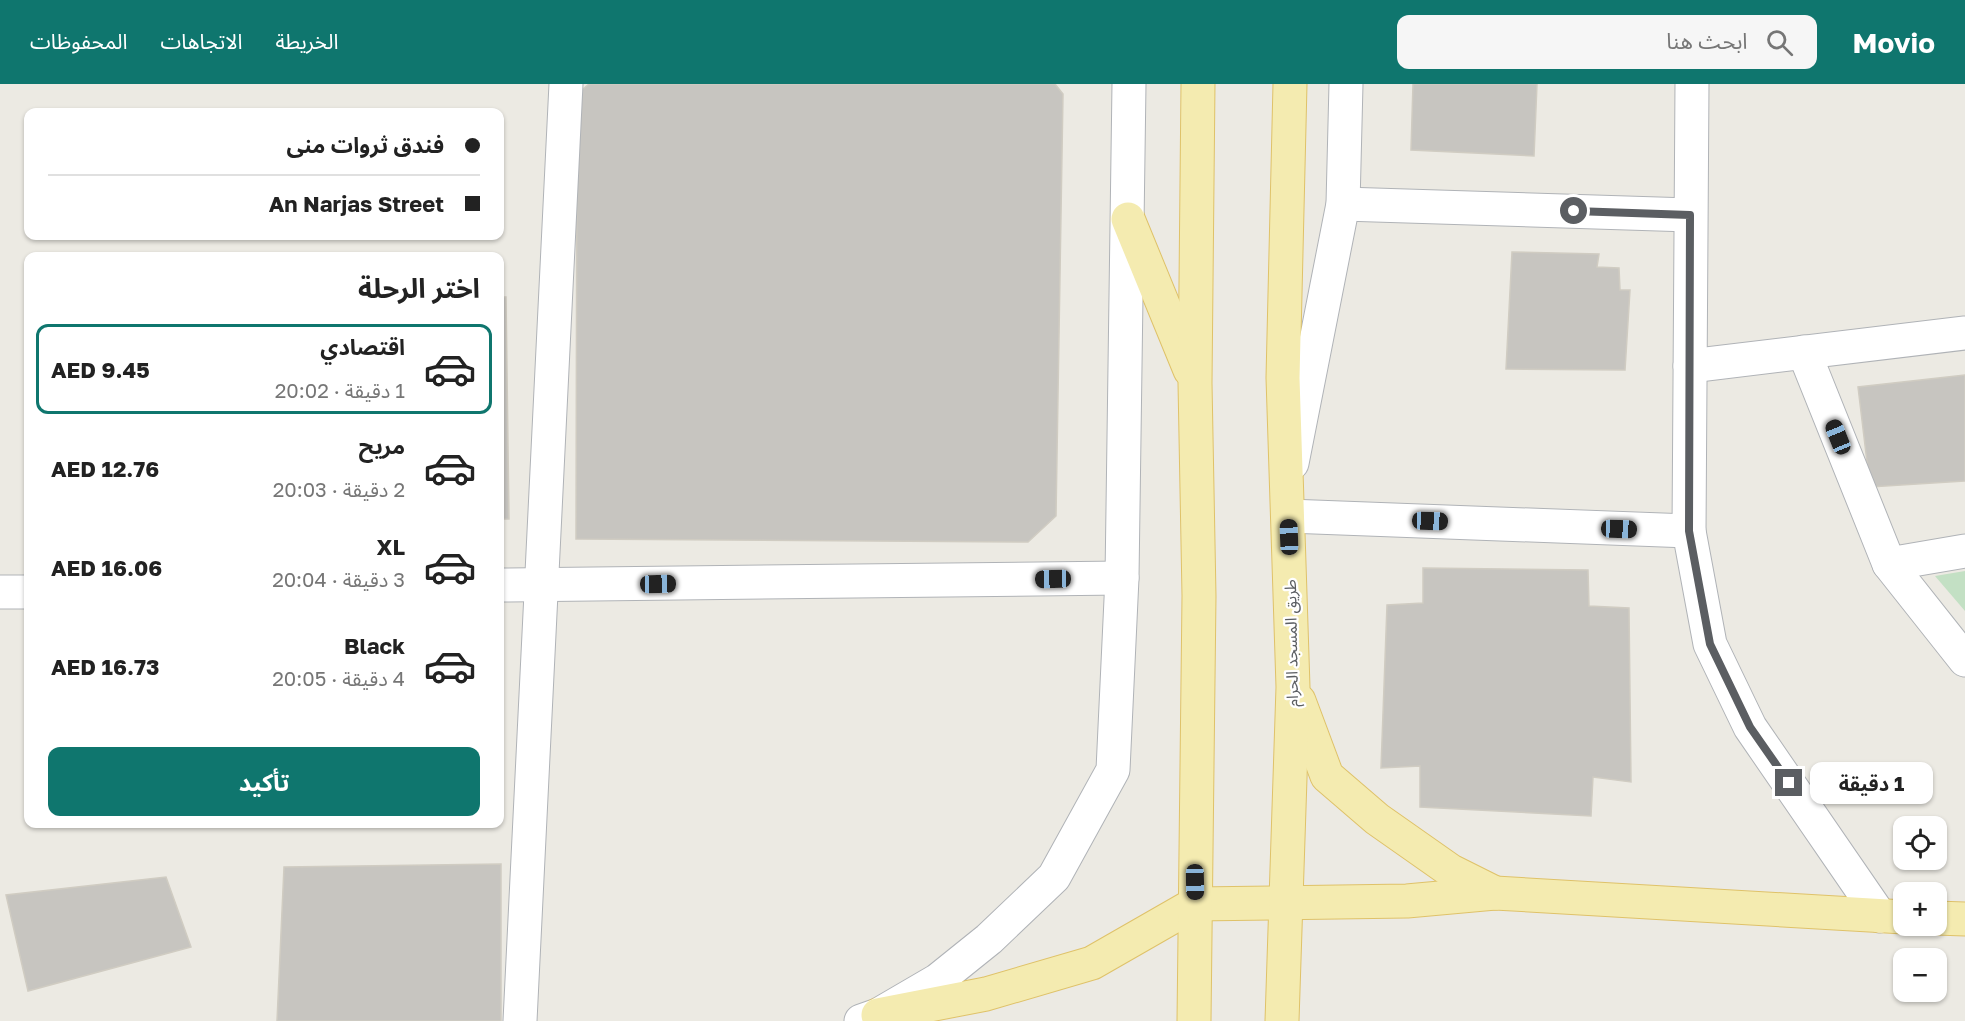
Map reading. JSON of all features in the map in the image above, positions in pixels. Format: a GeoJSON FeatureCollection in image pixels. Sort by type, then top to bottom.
{"type":"FeatureCollection","features":[{"type":"Feature","properties":{"kind":"main road"},"geometry":{"type":"LineString","coordinates":[[1194,1021],[1199,596],[1195,383],[1198,84]]}},
{"type":"Feature","properties":{"kind":"main road","name":"طريق المسجد الحرام"},"geometry":{"type":"LineString","coordinates":[[1281,1021],[1293,687],[1283,378],[1290,84]]}},
{"type":"Feature","properties":{"kind":"main road"},"geometry":{"type":"LineString","coordinates":[[1128,219],[1195,383]]}},
{"type":"Feature","properties":{"kind":"main road"},"geometry":{"type":"LineString","coordinates":[[1293,687],[1327,776],[1377,819],[1451,871],[1495,893]]}},
{"type":"Feature","properties":{"kind":"main road"},"geometry":{"type":"LineString","coordinates":[[870,1018],[986,994],[1092,963],[1195,904],[1407,901],[1495,893],[1892,916]]}},
{"type":"Feature","properties":{"kind":"main road"},"geometry":{"type":"LineString","coordinates":[[1947,918],[1965,919]]}},
{"type":"Feature","properties":{"kind":"street"},"geometry":{"type":"LineString","coordinates":[[520,1021],[566,84]]}},
{"type":"Feature","properties":{"kind":"street"},"geometry":{"type":"LineString","coordinates":[[870,1018],[938,980],[989,939],[1054,877],[1113,770],[1122,578],[1129,84]]}},
{"type":"Feature","properties":{"kind":"street"},"geometry":{"type":"LineString","coordinates":[[1346,84],[1343,204],[1287,503],[1689,531]]}},
{"type":"Feature","properties":{"kind":"street"},"geometry":{"type":"LineString","coordinates":[[1692,84],[1689,531],[1710,644],[1750,727],[1892,916]]}},
{"type":"Feature","properties":{"kind":"street"},"geometry":{"type":"LineString","coordinates":[[1343,204],[1690,215]]}},
{"type":"Feature","properties":{"kind":"street"},"geometry":{"type":"LineString","coordinates":[[1690,366],[1965,333]]}},
{"type":"Feature","properties":{"kind":"street"},"geometry":{"type":"LineString","coordinates":[[1804,352],[1889,564],[1965,660]]}},
{"type":"Feature","properties":{"kind":"street"},"geometry":{"type":"LineString","coordinates":[[1889,564],[1965,551]]}},
{"type":"Feature","properties":{"kind":"street"},"geometry":{"type":"LineString","coordinates":[[504,585],[1122,578]]}},
{"type":"Feature","properties":{"kind":"street"},"geometry":{"type":"LineString","coordinates":[[0,592],[24,592]]}},
{"type":"Feature","properties":{"kind":"green space"},"geometry":{"type":"Polygon","coordinates":[[[1965,571],[1965,611],[1935,576],[1965,571]]]}},
{"type":"Feature","properties":{"kind":"building"},"geometry":{"type":"Polygon","coordinates":[[[589,84],[1055,84],[1063,94],[1056,516],[1028,542],[576,539],[577,94],[589,84]]]}},
{"type":"Feature","properties":{"kind":"building"},"geometry":{"type":"Polygon","coordinates":[[[1413,84],[1537,84],[1534,156],[1411,150],[1413,84]]]}},
{"type":"Feature","properties":{"kind":"building"},"geometry":{"type":"Polygon","coordinates":[[[1512,252],[1599,254],[1597,267],[1619,268],[1620,290],[1630,290],[1625,370],[1506,369],[1512,252]]]}},
{"type":"Feature","properties":{"kind":"building"},"geometry":{"type":"Polygon","coordinates":[[[504,297],[506,297],[509,519],[504,519],[504,297]]]}},
{"type":"Feature","properties":{"kind":"building"},"geometry":{"type":"Polygon","coordinates":[[[1965,375],[1965,481],[1870,487],[1858,387],[1965,375]]]}},
{"type":"Feature","properties":{"kind":"building"},"geometry":{"type":"Polygon","coordinates":[[[1423,568],[1588,570],[1589,606],[1629,608],[1631,782],[1593,777],[1591,816],[1420,807],[1420,766],[1381,768],[1387,605],[1423,603],[1423,568]]]}},
{"type":"Feature","properties":{"kind":"building"},"geometry":{"type":"Polygon","coordinates":[[[501,864],[501,1021],[277,1021],[284,867],[501,864]]]}},
{"type":"Feature","properties":{"kind":"building"},"geometry":{"type":"Polygon","coordinates":[[[166,877],[191,947],[28,991],[6,895],[166,877]]]}},
{"type":"Feature","properties":{"kind":"route"},"geometry":{"type":"LineString","coordinates":[[1574,211],[1690,215],[1689,531],[1710,644],[1750,727],[1789,783]]}}]}
